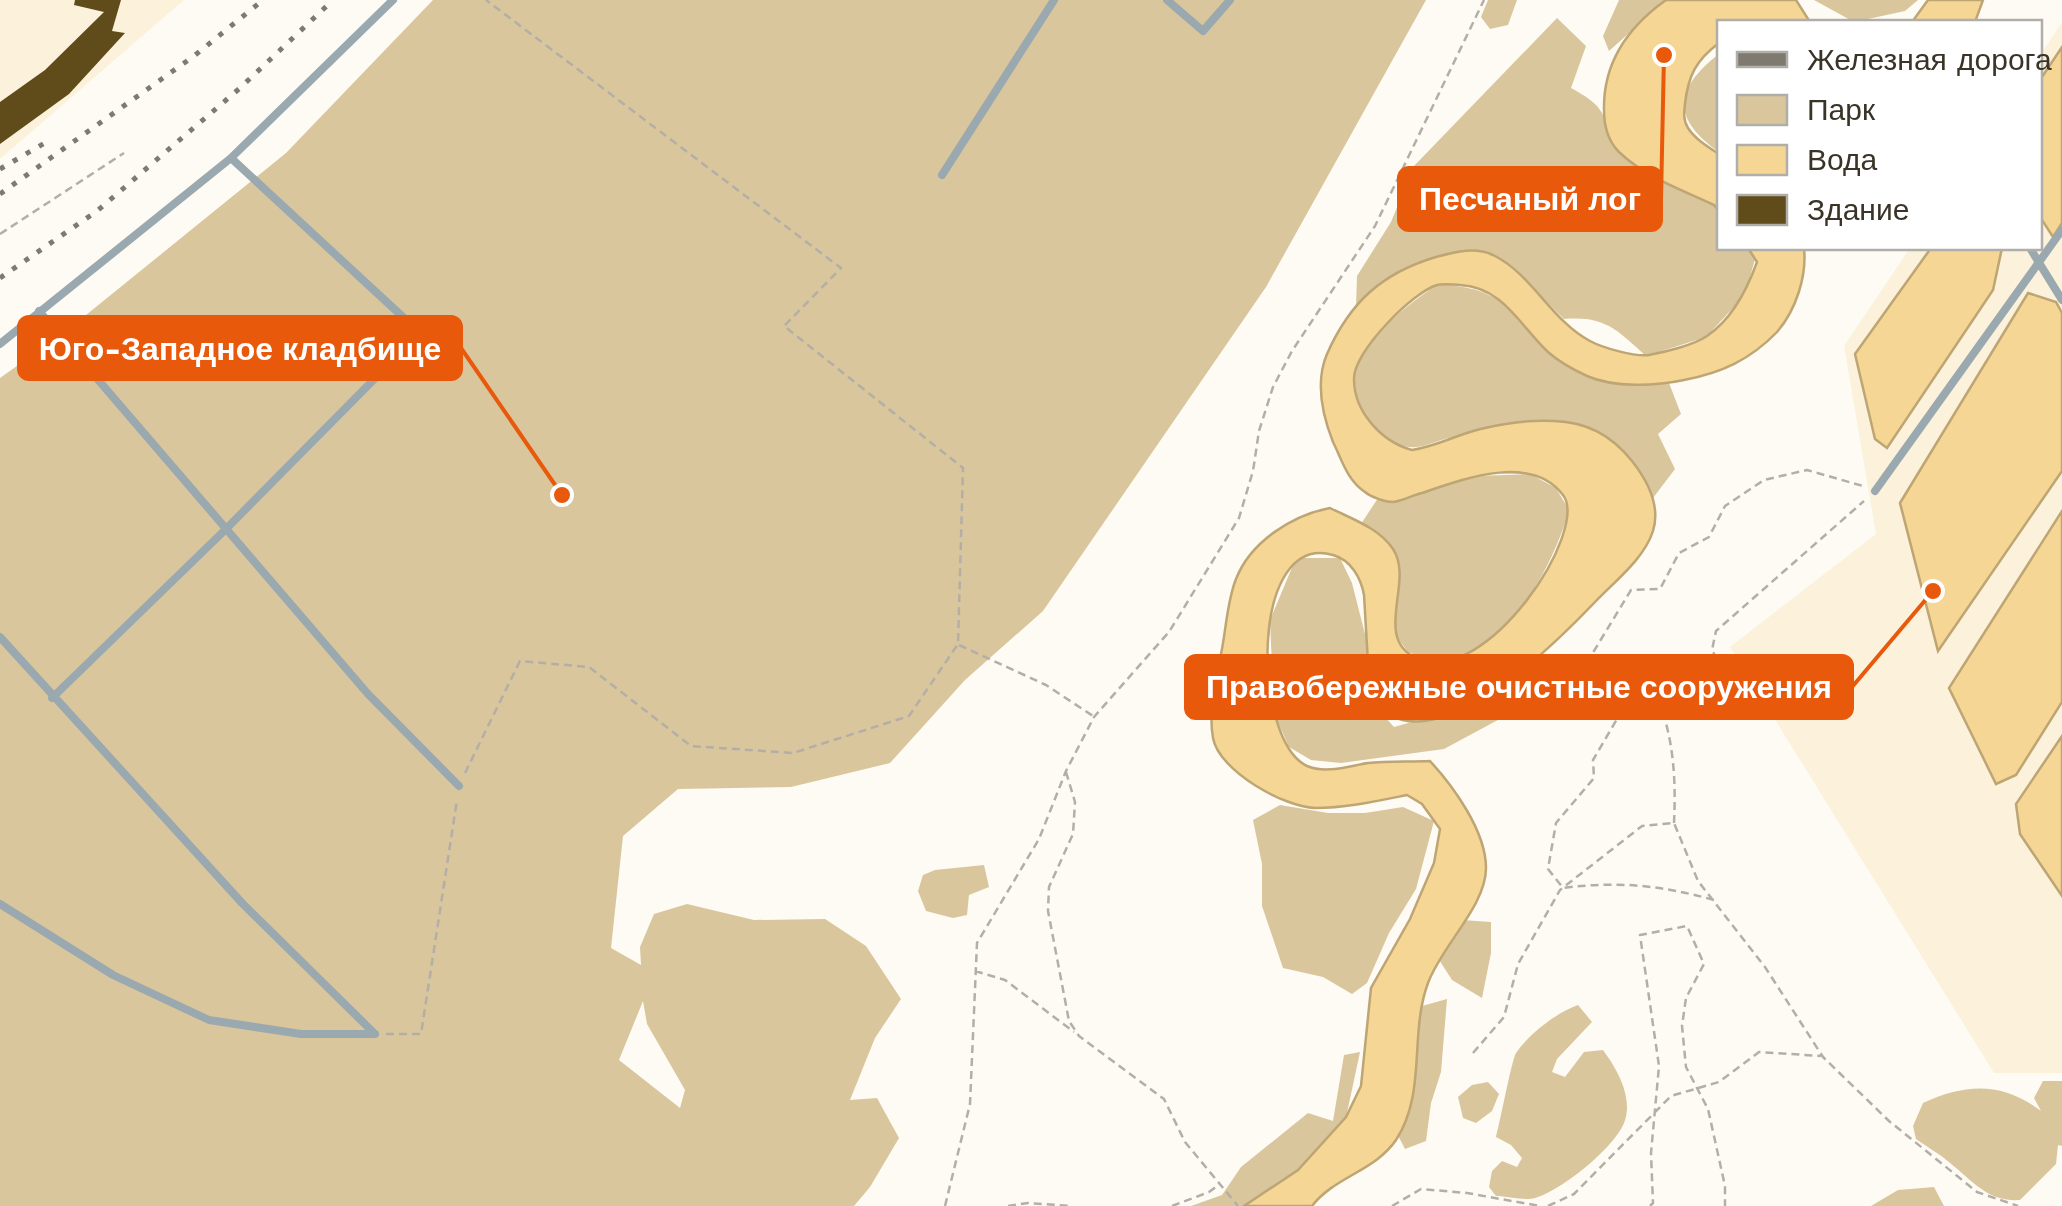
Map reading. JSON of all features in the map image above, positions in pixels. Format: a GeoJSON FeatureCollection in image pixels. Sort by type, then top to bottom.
{"type":"FeatureCollection","features":[{"type":"Feature","properties":{"kind":"lane"},"geometry":{"type":"LineString","coordinates":[[0,344],[231,158],[392,0]]}},
{"type":"Feature","properties":{"kind":"lane"},"geometry":{"type":"LineString","coordinates":[[942,175],[1054,0]]}},
{"type":"Feature","properties":{"kind":"lane"},"geometry":{"type":"LineString","coordinates":[[1167,0],[1203,31],[1230,0]]}},
{"type":"Feature","properties":{"kind":"lane"},"geometry":{"type":"LineString","coordinates":[[52,698],[404,348],[404,318],[231,158]]}},
{"type":"Feature","properties":{"kind":"lane"},"geometry":{"type":"LineString","coordinates":[[1875,491],[2062,230]]}},
{"type":"Feature","properties":{"kind":"lane"},"geometry":{"type":"LineString","coordinates":[[2031,250],[2062,300]]}},
{"type":"Feature","properties":{"kind":"lane"},"geometry":{"type":"LineString","coordinates":[[39,311],[368,694],[459,786]]}},
{"type":"Feature","properties":{"kind":"lane"},"geometry":{"type":"LineString","coordinates":[[0,638],[242,903],[375,1034]]}},
{"type":"Feature","properties":{"kind":"lane"},"geometry":{"type":"LineString","coordinates":[[0,904],[114,975],[209,1020],[301,1034],[375,1034]]}},
{"type":"Feature","properties":{"kind":"path"},"geometry":{"type":"LineString","coordinates":[[375,1034],[422,1034],[459,786],[520,661],[589,667],[691,746],[793,753],[909,716],[958,644],[963,468],[784,326],[840,268],[486,0]]}},
{"type":"Feature","properties":{"kind":"path"},"geometry":{"type":"LineString","coordinates":[[945,1206],[970,1104],[977,943],[1038,839],[1094,717],[1169,632],[1239,518],[1273,386],[1374,226],[1484,0]]}},
{"type":"Feature","properties":{"kind":"path"},"geometry":{"type":"LineString","coordinates":[[0,234],[124,153]]}},
{"type":"Feature","properties":{"kind":"path"},"geometry":{"type":"LineString","coordinates":[[1563,888],[1548,869],[1556,823],[1594,778],[1593,760],[1617,720],[1614,708],[1591,684],[1583,669],[1631,590],[1660,589],[1679,553],[1708,537],[1725,506],[1764,480],[1807,470],[1875,491],[1716,632],[1712,650],[1724,672],[1723,687],[1700,693],[1670,692],[1660,702],[1668,724],[1676,788],[1674,823],[1698,881],[1765,966],[1823,1056],[1889,1121],[1977,1192],[2018,1206]]}},
{"type":"Feature","properties":{"kind":"path"},"geometry":{"type":"LineString","coordinates":[[958,644],[1046,685],[1094,717]]}},
{"type":"Feature","properties":{"kind":"path"},"geometry":{"type":"LineString","coordinates":[[1614,708],[1643,697],[1662,699]]}},
{"type":"Feature","properties":{"kind":"path"},"geometry":{"type":"LineString","coordinates":[[1066,771],[1076,802],[1072,834],[1050,887],[1048,912],[1068,1021],[1080,1036]]}},
{"type":"Feature","properties":{"kind":"path"},"geometry":{"type":"LineString","coordinates":[[1472,1052],[1504,1017],[1518,964],[1563,888],[1642,826],[1674,823]]}},
{"type":"Feature","properties":{"kind":"path"},"geometry":{"type":"LineString","coordinates":[[1563,888],[1602,883],[1666,887],[1714,900]]}},
{"type":"Feature","properties":{"kind":"path"},"geometry":{"type":"LineString","coordinates":[[1650,1206],[1659,1066],[1640,936],[1687,926],[1704,964],[1686,998],[1682,1026],[1686,1067],[1708,1109],[1726,1186],[1725,1206]]}},
{"type":"Feature","properties":{"kind":"path"},"geometry":{"type":"LineString","coordinates":[[974,971],[1005,980],[1164,1099],[1185,1142],[1238,1206]]}},
{"type":"Feature","properties":{"kind":"path"},"geometry":{"type":"LineString","coordinates":[[1548,1206],[1574,1194],[1671,1096],[1719,1082],[1760,1052],[1823,1056]]}},
{"type":"Feature","properties":{"kind":"path"},"geometry":{"type":"LineString","coordinates":[[1172,1206],[1209,1192],[1221,1183]]}},
{"type":"Feature","properties":{"kind":"path"},"geometry":{"type":"LineString","coordinates":[[1392,1206],[1421,1189],[1540,1206]]}},
{"type":"Feature","properties":{"kind":"path"},"geometry":{"type":"LineString","coordinates":[[1008,1206],[1071,1206]]}},
{"type":"Feature","properties":{"kind":"shaded area"},"geometry":{"type":"Polygon","coordinates":[[[0,0],[184,0],[0,159],[0,0]]]}},
{"type":"Feature","properties":{"kind":"shaded area"},"geometry":{"type":"Polygon","coordinates":[[[2062,22],[2062,1073],[1994,1073],[1730,647],[1876,534],[1844,346],[1909,250],[2042,250],[2042,53],[2062,22]]]}},
{"type":"Feature","properties":{"kind":"green space"},"geometry":{"type":"Polygon","coordinates":[[[433,0],[1426,0],[1266,287],[1043,611],[965,680],[890,763],[791,787],[678,789],[623,836],[611,948],[641,965],[640,947],[654,914],[687,904],[754,920],[825,919],[866,946],[901,999],[875,1038],[850,1100],[877,1098],[899,1138],[854,1206],[0,1206],[0,378],[70,328],[286,153],[433,0]],[[643,1001],[619,1060],[680,1108],[685,1090],[647,1024],[643,1001]]]}},
{"type":"Feature","properties":{"kind":"green space"},"geometry":{"type":"Polygon","coordinates":[[[1488,0],[1517,0],[1508,25],[1490,29],[1481,17],[1488,0]]]}},
{"type":"Feature","properties":{"kind":"green space"},"geometry":{"type":"Polygon","coordinates":[[[1619,0],[1666,0],[1609,51],[1603,36],[1619,0]]]}},
{"type":"Feature","properties":{"kind":"green space"},"geometry":{"type":"Polygon","coordinates":[[[1814,0],[1918,0],[1905,11],[1850,20],[1814,0]]]}},
{"type":"Feature","properties":{"kind":"green space"},"geometry":{"type":"Polygon","coordinates":[[[1557,18],[1586,46],[1571,88],[1600,110],[1613,144],[1714,205],[1717,250],[1749,250],[1755,259],[1745,295],[1706,337],[1646,356],[1609,326],[1590,320],[1564,319],[1510,266],[1382,281],[1356,307],[1357,276],[1391,222],[1414,166],[1557,18]]]}},
{"type":"Feature","properties":{"kind":"green space"},"geometry":{"type":"Polygon","coordinates":[[[1717,56],[1717,150],[1692,127],[1684,103],[1693,79],[1717,56]]]}},
{"type":"Feature","properties":{"kind":"green space"},"geometry":{"type":"Polygon","coordinates":[[[1438,284],[1466,287],[1496,299],[1547,351],[1580,370],[1622,380],[1669,383],[1681,414],[1658,434],[1675,469],[1653,498],[1616,443],[1482,435],[1408,447],[1380,440],[1358,398],[1356,369],[1362,355],[1385,327],[1438,284]]]}},
{"type":"Feature","properties":{"kind":"green space"},"geometry":{"type":"Polygon","coordinates":[[[1530,474],[1556,488],[1569,510],[1547,566],[1525,604],[1498,635],[1468,654],[1440,664],[1408,652],[1394,633],[1400,573],[1394,551],[1361,524],[1378,498],[1398,500],[1476,476],[1530,474]]]}},
{"type":"Feature","properties":{"kind":"green space"},"geometry":{"type":"Polygon","coordinates":[[[1296,558],[1340,558],[1352,583],[1368,646],[1365,695],[1394,727],[1468,706],[1497,691],[1508,694],[1513,703],[1509,714],[1444,749],[1341,763],[1311,760],[1289,747],[1274,713],[1270,620],[1296,558]]]}},
{"type":"Feature","properties":{"kind":"green space"},"geometry":{"type":"Polygon","coordinates":[[[1280,805],[1328,813],[1403,807],[1434,821],[1416,889],[1389,933],[1367,983],[1352,994],[1323,977],[1283,968],[1262,906],[1262,864],[1253,820],[1280,805]]]}},
{"type":"Feature","properties":{"kind":"green space"},"geometry":{"type":"Polygon","coordinates":[[[984,865],[989,887],[969,895],[967,915],[953,918],[926,911],[918,891],[923,875],[984,865]]]}},
{"type":"Feature","properties":{"kind":"green space"},"geometry":{"type":"Polygon","coordinates":[[[1462,920],[1491,922],[1491,953],[1482,998],[1452,980],[1436,955],[1462,920]]]}},
{"type":"Feature","properties":{"kind":"green space"},"geometry":{"type":"Polygon","coordinates":[[[1447,999],[1441,1072],[1431,1103],[1426,1141],[1405,1149],[1392,1124],[1422,1006],[1447,999]]]}},
{"type":"Feature","properties":{"kind":"green space"},"geometry":{"type":"Polygon","coordinates":[[[1578,1005],[1592,1022],[1557,1059],[1552,1072],[1565,1077],[1584,1052],[1603,1050],[1625,1094],[1624,1123],[1610,1144],[1586,1167],[1546,1194],[1531,1199],[1496,1196],[1489,1187],[1492,1171],[1502,1161],[1517,1167],[1522,1158],[1511,1145],[1496,1137],[1516,1053],[1544,1024],[1578,1005]]]}},
{"type":"Feature","properties":{"kind":"green space"},"geometry":{"type":"Polygon","coordinates":[[[1360,1052],[1344,1127],[1275,1206],[1191,1206],[1222,1195],[1241,1167],[1308,1113],[1333,1121],[1344,1055],[1360,1052]]]}},
{"type":"Feature","properties":{"kind":"green space"},"geometry":{"type":"Polygon","coordinates":[[[2043,1081],[2062,1081],[2062,1146],[2058,1145],[2056,1164],[2020,1200],[1990,1194],[1916,1139],[1913,1126],[1923,1103],[1954,1092],[1984,1089],[2013,1095],[2041,1111],[2034,1098],[2043,1081]]]}},
{"type":"Feature","properties":{"kind":"green space"},"geometry":{"type":"Polygon","coordinates":[[[1488,1082],[1499,1094],[1492,1111],[1476,1123],[1463,1118],[1458,1097],[1472,1085],[1488,1082]]]}},
{"type":"Feature","properties":{"kind":"green space"},"geometry":{"type":"Polygon","coordinates":[[[1934,1187],[1944,1206],[1871,1206],[1898,1190],[1934,1187]]]}},
{"type":"Feature","properties":{"kind":"water"},"geometry":{"type":"Polygon","coordinates":[[[1666,0],[1796,0],[1809,20],[1717,20],[1717,45],[1694,69],[1684,110],[1694,136],[1717,153],[1717,209],[1640,169],[1609,137],[1604,110],[1613,61],[1629,34],[1666,0]]]}},
{"type":"Feature","properties":{"kind":"water"},"geometry":{"type":"Polygon","coordinates":[[[1928,0],[1983,0],[1976,20],[1913,20],[1928,0]]]}},
{"type":"Feature","properties":{"kind":"water"},"geometry":{"type":"Polygon","coordinates":[[[2062,47],[2062,223],[2053,237],[2042,220],[2042,77],[2062,47]]]}},
{"type":"Feature","properties":{"kind":"water"},"geometry":{"type":"Polygon","coordinates":[[[1749,250],[1804,250],[1804,270],[1795,303],[1777,332],[1756,350],[1734,364],[1698,377],[1635,385],[1587,376],[1548,352],[1499,300],[1475,287],[1460,285],[1437,285],[1414,299],[1386,324],[1363,354],[1356,367],[1355,391],[1364,414],[1390,440],[1412,450],[1476,430],[1528,421],[1588,427],[1616,444],[1643,476],[1651,493],[1655,521],[1649,541],[1636,560],[1551,646],[1488,694],[1455,712],[1423,721],[1394,717],[1370,697],[1364,595],[1350,565],[1333,555],[1306,556],[1286,574],[1273,604],[1268,642],[1269,681],[1276,719],[1289,748],[1307,766],[1322,769],[1430,761],[1474,824],[1486,868],[1479,897],[1428,983],[1419,1022],[1415,1083],[1396,1140],[1377,1159],[1331,1188],[1312,1206],[1244,1206],[1298,1170],[1346,1117],[1361,1086],[1371,988],[1410,919],[1434,863],[1440,829],[1422,804],[1407,795],[1338,807],[1302,806],[1255,785],[1227,763],[1213,738],[1211,717],[1236,579],[1252,553],[1275,532],[1330,508],[1373,530],[1393,549],[1400,577],[1395,624],[1404,650],[1418,659],[1445,661],[1474,650],[1501,629],[1526,601],[1547,570],[1567,513],[1563,495],[1549,482],[1515,472],[1476,476],[1393,502],[1365,492],[1346,469],[1323,409],[1321,376],[1336,336],[1357,305],[1384,281],[1436,257],[1473,251],[1488,253],[1508,264],[1564,322],[1590,341],[1628,353],[1656,354],[1701,339],[1716,329],[1743,293],[1757,262],[1749,250]]]}},
{"type":"Feature","properties":{"kind":"water"},"geometry":{"type":"Polygon","coordinates":[[[1930,250],[2002,250],[1993,290],[1887,448],[1875,439],[1855,354],[1930,250]]]}},
{"type":"Feature","properties":{"kind":"water"},"geometry":{"type":"Polygon","coordinates":[[[2028,293],[2056,302],[2062,313],[2062,471],[1938,651],[1900,503],[2028,293]]]}},
{"type":"Feature","properties":{"kind":"water"},"geometry":{"type":"Polygon","coordinates":[[[2062,511],[2062,702],[2016,775],[1996,784],[1949,688],[2062,511]]]}},
{"type":"Feature","properties":{"kind":"water"},"geometry":{"type":"Polygon","coordinates":[[[2062,736],[2062,896],[2020,834],[2016,804],[2062,736]]]}},
{"type":"Feature","properties":{"kind":"building"},"geometry":{"type":"Polygon","coordinates":[[[75,0],[121,0],[112,31],[125,33],[69,94],[0,144],[0,102],[45,70],[104,12],[74,5],[75,0]]]}},
{"type":"Feature","properties":{"kind":"railway"},"geometry":{"type":"LineString","coordinates":[[0,194],[194,56],[263,0]]}},
{"type":"Feature","properties":{"kind":"railway"},"geometry":{"type":"LineString","coordinates":[[0,278],[97,211],[240,88],[333,0]]}},
{"type":"Feature","properties":{"kind":"railway"},"geometry":{"type":"LineString","coordinates":[[0,169],[50,140]]}},
{"type":"Feature","properties":{"kind":"place","name":"Песчаный лог"},"geometry":{"type":"Point","coordinates":[1664,55]}},
{"type":"Feature","properties":{"kind":"place","name":"Юго-Западное кладбище"},"geometry":{"type":"Point","coordinates":[562,495]}},
{"type":"Feature","properties":{"kind":"place","name":"Правобережные очистные сооружения"},"geometry":{"type":"Point","coordinates":[1933,591]}}]}
